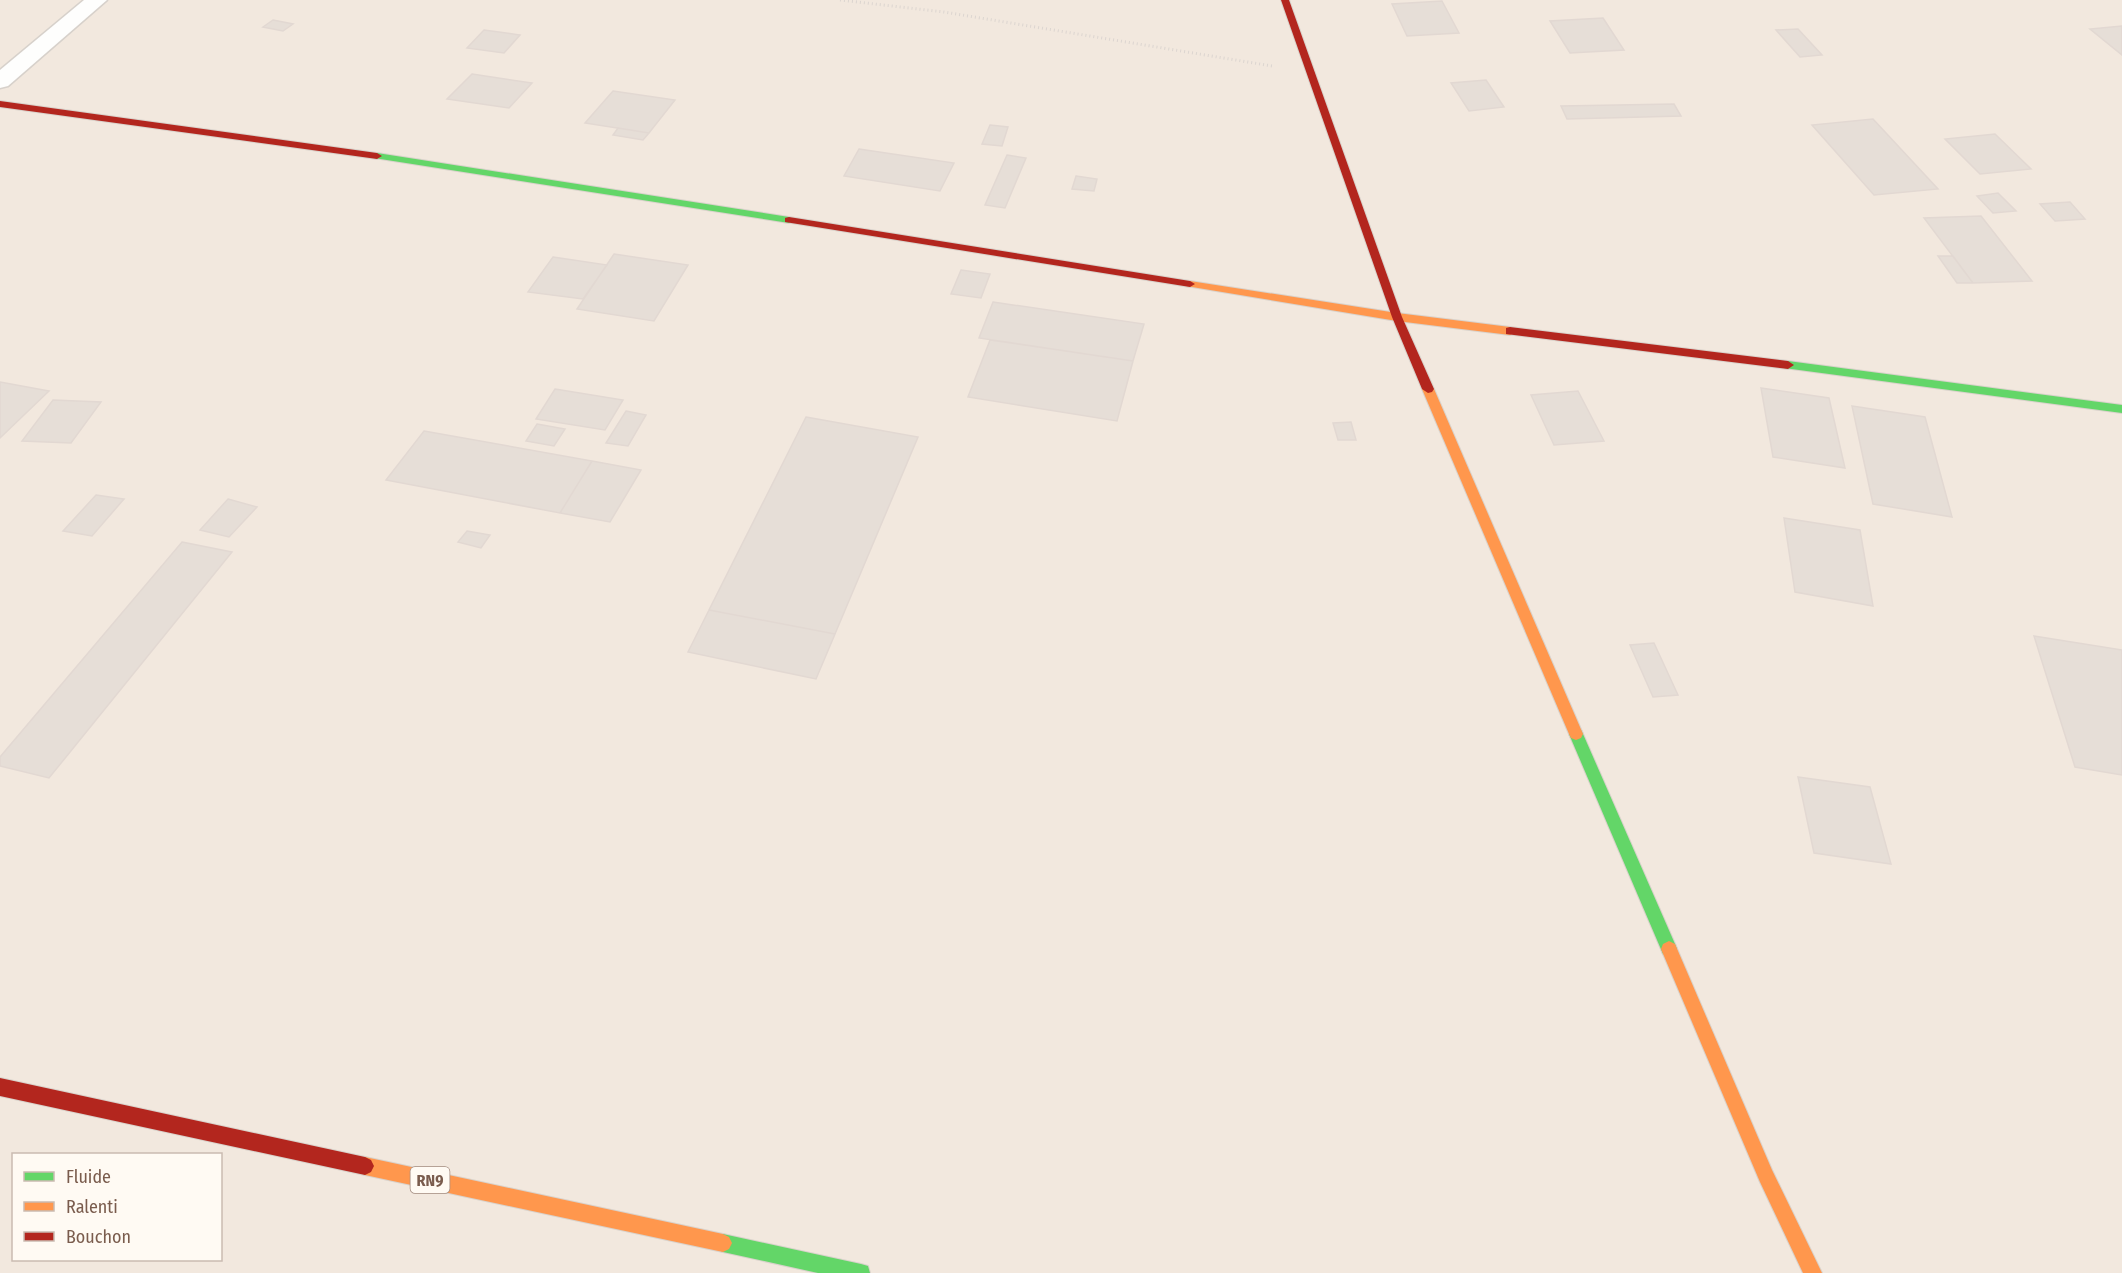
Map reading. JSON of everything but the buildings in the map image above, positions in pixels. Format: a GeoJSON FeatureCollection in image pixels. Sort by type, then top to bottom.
{"type":"FeatureCollection","features":[{"type":"Feature","properties":{"kind":"main road"},"geometry":{"type":"LineString","coordinates":[[1285,0],[1397,317],[1766,1176],[1813,1273]]}},
{"type":"Feature","properties":{"kind":"main road"},"geometry":{"type":"LineString","coordinates":[[0,104],[460,166],[1397,317],[1737,358],[2122,410]]}},
{"type":"Feature","properties":{"kind":"main road","name":"RN9"},"geometry":{"type":"LineString","coordinates":[[0,1087],[861,1273]]}},
{"type":"Feature","properties":{"kind":"street"},"geometry":{"type":"LineString","coordinates":[[0,81],[97,0]]}},
{"type":"Feature","properties":{"kind":"path"},"geometry":{"type":"LineString","coordinates":[[840,0],[944,12],[1312,73]]}},
{"type":"Feature","properties":{"kind":"shaded area"},"geometry":{"type":"Polygon","coordinates":[[[0,0],[2122,0],[2122,1273],[0,1273],[0,0]]]}},
{"type":"Feature","properties":{"kind":"traffic: fast"},"geometry":{"type":"LineString","coordinates":[[377,156],[789,220]]}},
{"type":"Feature","properties":{"kind":"traffic: fast"},"geometry":{"type":"LineString","coordinates":[[1788,365],[2122,409]]}},
{"type":"Feature","properties":{"kind":"traffic: fast"},"geometry":{"type":"LineString","coordinates":[[1576,734],[1669,949]]}},
{"type":"Feature","properties":{"kind":"traffic: fast"},"geometry":{"type":"LineString","coordinates":[[723,1243],[861,1273]]}},
{"type":"Feature","properties":{"kind":"traffic: slow"},"geometry":{"type":"LineString","coordinates":[[1190,284],[1397,317],[1510,331]]}},
{"type":"Feature","properties":{"kind":"traffic: slow"},"geometry":{"type":"LineString","coordinates":[[1428,389],[1576,734]]}},
{"type":"Feature","properties":{"kind":"traffic: slow"},"geometry":{"type":"LineString","coordinates":[[1669,949],[1766,1176],[1813,1273]]}},
{"type":"Feature","properties":{"kind":"traffic: slow"},"geometry":{"type":"LineString","coordinates":[[365,1166],[723,1243]]}},
{"type":"Feature","properties":{"kind":"traffic: jam"},"geometry":{"type":"LineString","coordinates":[[1285,0],[1397,317],[1428,389]]}},
{"type":"Feature","properties":{"kind":"traffic: jam"},"geometry":{"type":"LineString","coordinates":[[0,104],[377,156]]}},
{"type":"Feature","properties":{"kind":"traffic: jam"},"geometry":{"type":"LineString","coordinates":[[789,220],[1190,284]]}},
{"type":"Feature","properties":{"kind":"traffic: jam"},"geometry":{"type":"LineString","coordinates":[[1510,331],[1788,365]]}},
{"type":"Feature","properties":{"kind":"traffic: jam"},"geometry":{"type":"LineString","coordinates":[[0,1087],[365,1166]]}}]}
